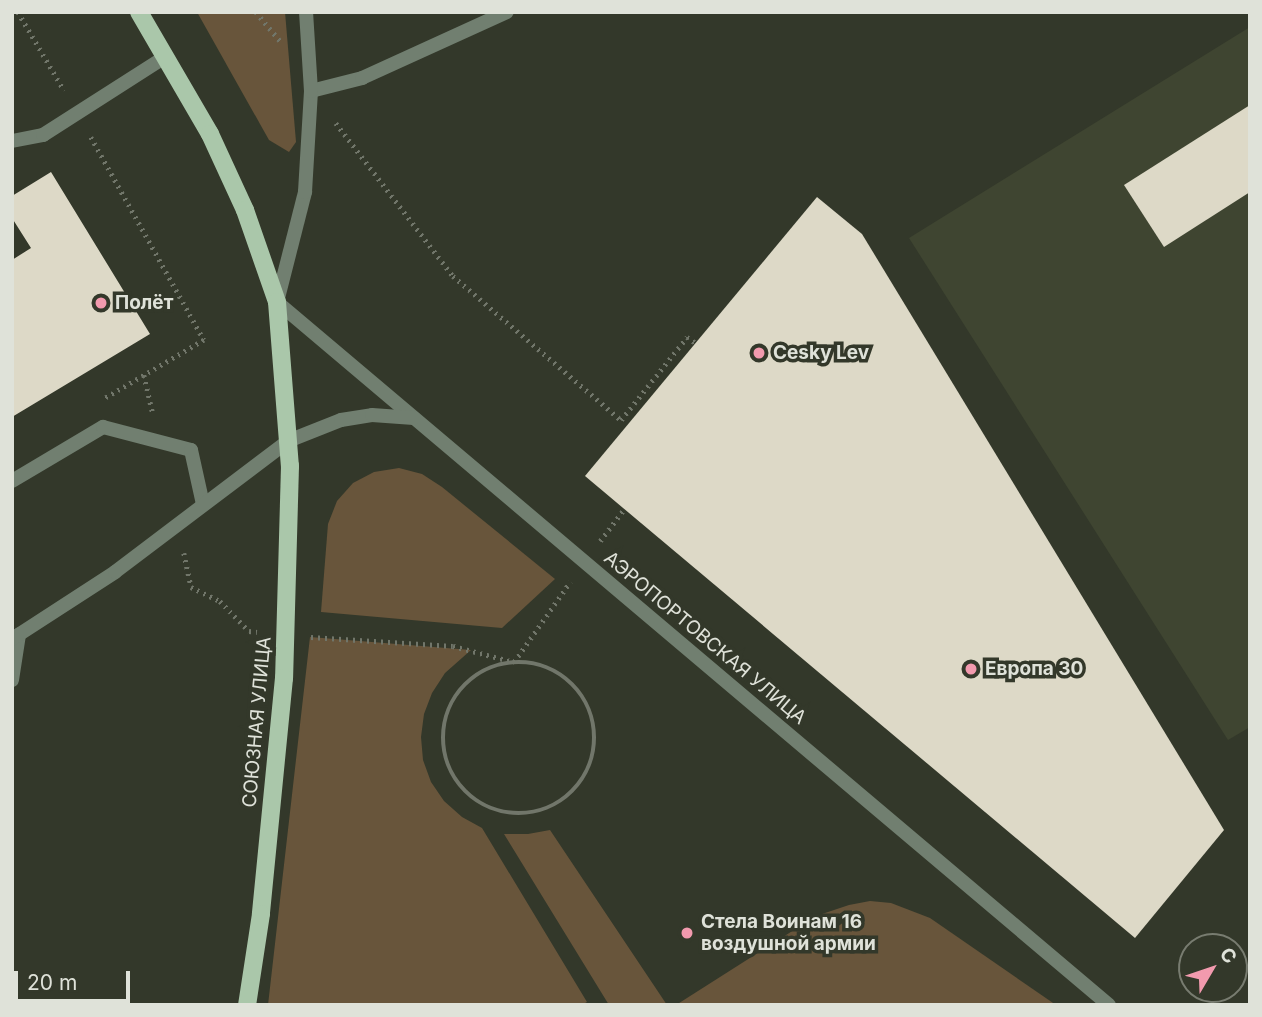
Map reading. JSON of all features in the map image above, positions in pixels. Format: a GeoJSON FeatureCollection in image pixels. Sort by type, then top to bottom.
{"type":"FeatureCollection","features":[{"type":"Feature","properties":{"kind":"main road","name":"СОЮЗНАЯ УЛИЦА"},"geometry":{"type":"LineString","coordinates":[[139,12],[210,134],[245,210],[277,302],[288,442],[285,636],[261,914],[247,1005]]}},
{"type":"Feature","properties":{"kind":"street"},"geometry":{"type":"LineString","coordinates":[[277,302],[305,192],[311,91],[306,12]]}},
{"type":"Feature","properties":{"kind":"street"},"geometry":{"type":"LineString","coordinates":[[311,91],[362,78],[508,12]]}},
{"type":"Feature","properties":{"kind":"street"},"geometry":{"type":"LineString","coordinates":[[12,141],[43,135],[165,57]]}},
{"type":"Feature","properties":{"kind":"street","name":"АЭРОПОРТОВСКАЯ УЛИЦА"},"geometry":{"type":"LineString","coordinates":[[277,302],[1109,1005]]}},
{"type":"Feature","properties":{"kind":"street"},"geometry":{"type":"LineString","coordinates":[[12,680],[15,637],[115,572],[288,442],[341,420],[372,415],[414,418]]}},
{"type":"Feature","properties":{"kind":"street"},"geometry":{"type":"LineString","coordinates":[[12,481],[103,427],[191,450],[203,504]]}},
{"type":"Feature","properties":{"kind":"path"},"geometry":{"type":"LineString","coordinates":[[18,12],[204,340],[96,404]]}},
{"type":"Feature","properties":{"kind":"path"},"geometry":{"type":"LineString","coordinates":[[256,12],[274,31],[286,51]]}},
{"type":"Feature","properties":{"kind":"path"},"geometry":{"type":"LineString","coordinates":[[311,91],[453,276],[621,420],[688,337],[696,343]]}},
{"type":"Feature","properties":{"kind":"path"},"geometry":{"type":"LineString","coordinates":[[249,631],[285,636],[357,638],[453,646],[513,662],[536,664],[558,673],[575,688],[588,707],[595,729],[594,752],[580,783],[554,806],[533,814],[500,812],[472,799],[458,785],[447,767],[442,747],[443,726],[449,707],[460,689],[484,671],[513,662],[625,508]]}},
{"type":"Feature","properties":{"kind":"shaded area"},"geometry":{"type":"Polygon","coordinates":[[[197,12],[285,12],[296,142],[289,152],[269,140],[197,12]]]}},
{"type":"Feature","properties":{"kind":"shaded area"},"geometry":{"type":"Polygon","coordinates":[[[1250,27],[1250,727],[1228,740],[909,238],[1250,27]]]}},
{"type":"Feature","properties":{"kind":"shaded area"},"geometry":{"type":"Polygon","coordinates":[[[399,468],[422,474],[442,487],[555,579],[502,628],[321,612],[328,524],[337,501],[353,483],[374,472],[399,468]]]}},
{"type":"Feature","properties":{"kind":"shaded area"},"geometry":{"type":"Polygon","coordinates":[[[310,637],[471,650],[445,673],[432,693],[424,714],[421,737],[423,760],[431,782],[444,801],[462,817],[482,828],[587,1002],[581,1005],[268,1005],[310,637]]]}},
{"type":"Feature","properties":{"kind":"shaded area"},"geometry":{"type":"Polygon","coordinates":[[[550,830],[667,1005],[609,1005],[504,834],[550,830]]]}},
{"type":"Feature","properties":{"kind":"shaded area"},"geometry":{"type":"Polygon","coordinates":[[[870,901],[891,903],[930,918],[1056,1005],[676,1005],[816,916],[870,901]]]}},
{"type":"Feature","properties":{"kind":"building"},"geometry":{"type":"Polygon","coordinates":[[[1250,105],[1250,192],[1164,247],[1124,185],[1250,105]]]}},
{"type":"Feature","properties":{"kind":"building","name":"Полёт"},"geometry":{"type":"Polygon","coordinates":[[[51,172],[150,334],[12,417],[12,260],[31,248],[12,218],[12,196],[51,172]]]}},
{"type":"Feature","properties":{"kind":"building","name":"Европа 30"},"geometry":{"type":"Polygon","coordinates":[[[817,197],[862,234],[1224,830],[1135,938],[585,476],[817,197]]]}},
{"type":"Feature","properties":{"kind":"place","name":"Полёт"},"geometry":{"type":"Point","coordinates":[101,303]}},
{"type":"Feature","properties":{"kind":"place","name":"Cesky Lev"},"geometry":{"type":"Point","coordinates":[759,353]}},
{"type":"Feature","properties":{"kind":"place","name":"Европа 30"},"geometry":{"type":"Point","coordinates":[971,669]}},
{"type":"Feature","properties":{"kind":"place","name":"Стела Воинам 16 воздушной армии"},"geometry":{"type":"Point","coordinates":[687,933]}}]}
